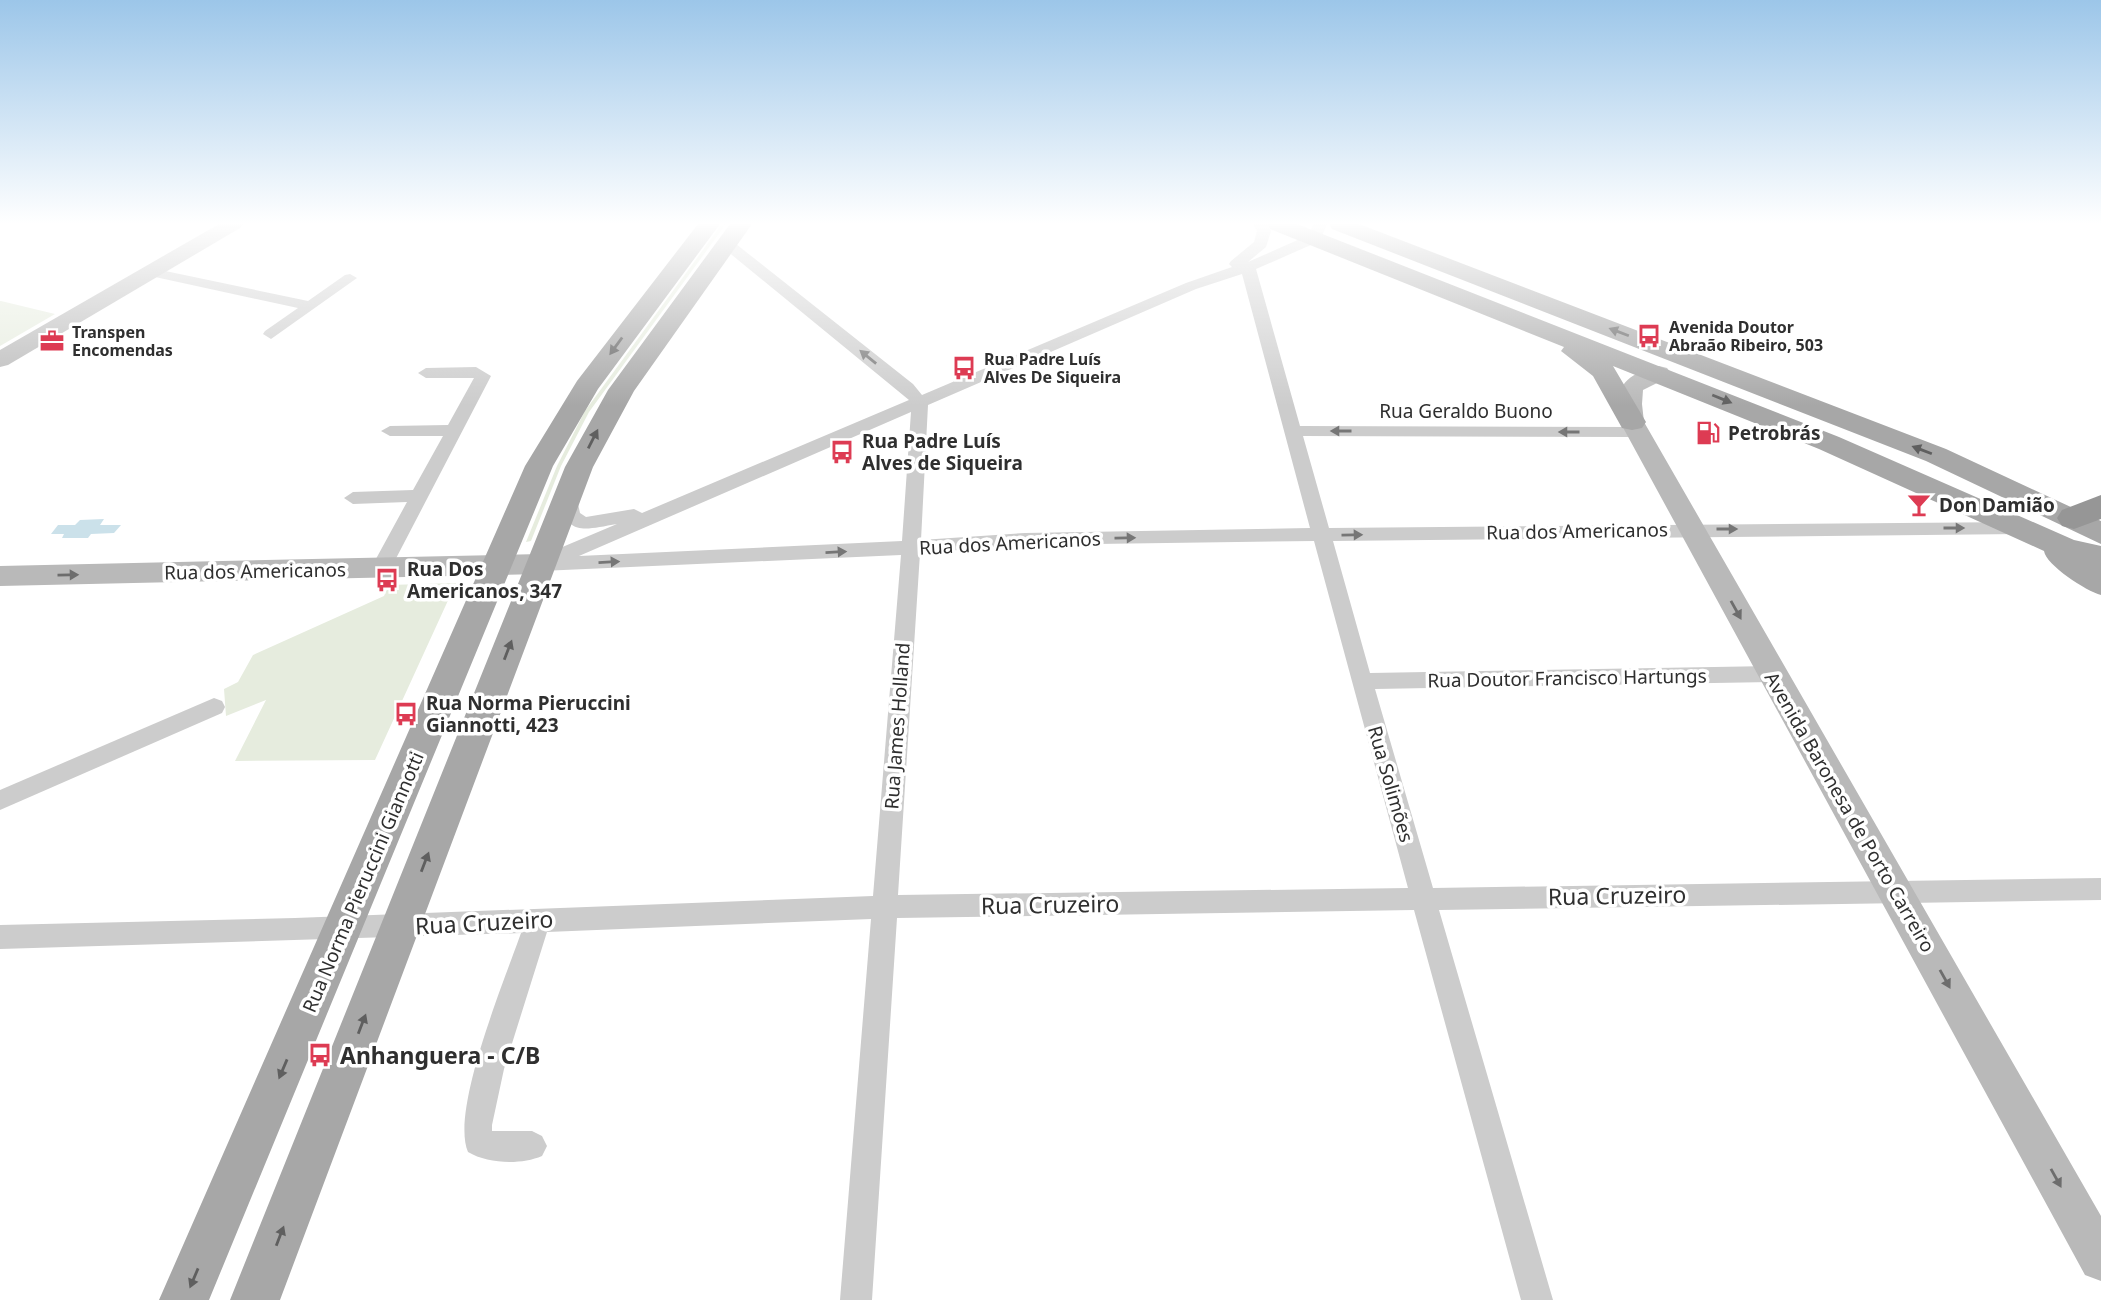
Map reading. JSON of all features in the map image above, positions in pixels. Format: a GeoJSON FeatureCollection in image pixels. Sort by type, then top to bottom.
{"type":"FeatureCollection","features":[{"type":"Feature","properties":{"kind":"main road"},"geometry":{"type":"LineString","coordinates":[[0,360],[129,285]]}},
{"type":"Feature","properties":{"kind":"main road","name":"Rua Norma Pieruccini Giannotti"},"geometry":{"type":"LineString","coordinates":[[184,1300],[540,466],[565,420],[631,326],[671,285]]}},
{"type":"Feature","properties":{"kind":"main road"},"geometry":{"type":"LineString","coordinates":[[255,1300],[568,494],[606,413],[689,285]]}},
{"type":"Feature","properties":{"kind":"main road"},"geometry":{"type":"LineString","coordinates":[[1438,285],[1517,320],[1658,373],[1829,443],[2066,548],[2101,557]]}},
{"type":"Feature","properties":{"kind":"main road"},"geometry":{"type":"LineString","coordinates":[[1496,285],[2092,519]]}},
{"type":"Feature","properties":{"kind":"main road"},"geometry":{"type":"LineString","coordinates":[[1517,320],[1590,360],[1603,371],[1634,427]]}},
{"type":"Feature","properties":{"kind":"main road"},"geometry":{"type":"LineString","coordinates":[[1658,373],[1696,370],[1756,392],[1783,396]]}},
{"type":"Feature","properties":{"kind":"main road","name":"Avenida Baronesa de Porto Carreiro"},"geometry":{"type":"LineString","coordinates":[[1658,373],[1642,379],[1630,391],[1628,398],[1634,427],[2101,1259]]}},
{"type":"Feature","properties":{"kind":"main road"},"geometry":{"type":"LineString","coordinates":[[2021,528],[2101,584]]}},
{"type":"Feature","properties":{"kind":"main road","name":"Rua dos Americanos"},"geometry":{"type":"LineString","coordinates":[[0,576],[541,564]]}},
{"type":"Feature","properties":{"kind":"street"},"geometry":{"type":"LineString","coordinates":[[211,285],[311,306]]}},
{"type":"Feature","properties":{"kind":"street"},"geometry":{"type":"LineString","coordinates":[[271,334],[341,285]]}},
{"type":"Feature","properties":{"kind":"street"},"geometry":{"type":"LineString","coordinates":[[788,285],[904,385],[919,402]]}},
{"type":"Feature","properties":{"kind":"street"},"geometry":{"type":"LineString","coordinates":[[541,564],[1194,285]]}},
{"type":"Feature","properties":{"kind":"street","name":"Rua Solimões"},"geometry":{"type":"LineString","coordinates":[[1253,285],[1536,1300]]}},
{"type":"Feature","properties":{"kind":"street"},"geometry":{"type":"LineString","coordinates":[[381,568],[482,375],[476,372],[426,373]]}},
{"type":"Feature","properties":{"kind":"street","name":"Rua James Holland"},"geometry":{"type":"LineString","coordinates":[[856,1300],[919,402]]}},
{"type":"Feature","properties":{"kind":"street","name":"Rua Geraldo Buono"},"geometry":{"type":"LineString","coordinates":[[1294,431],[1634,427]]}},
{"type":"Feature","properties":{"kind":"street"},"geometry":{"type":"LineString","coordinates":[[390,431],[454,430]]}},
{"type":"Feature","properties":{"kind":"street"},"geometry":{"type":"LineString","coordinates":[[568,494],[567,507],[571,515],[583,524],[667,508]]}},
{"type":"Feature","properties":{"kind":"street"},"geometry":{"type":"LineString","coordinates":[[353,498],[420,496]]}},
{"type":"Feature","properties":{"kind":"street","name":"Rua dos Americanos"},"geometry":{"type":"LineString","coordinates":[[541,564],[1025,539],[1691,529],[2021,528]]}},
{"type":"Feature","properties":{"kind":"street","name":"Rua Doutor Francisco Hartungs"},"geometry":{"type":"LineString","coordinates":[[1362,681],[1772,674]]}},
{"type":"Feature","properties":{"kind":"street"},"geometry":{"type":"LineString","coordinates":[[0,800],[214,707]]}},
{"type":"Feature","properties":{"kind":"street","name":"Rua Cruzeiro"},"geometry":{"type":"LineString","coordinates":[[0,937],[343,928],[883,907],[2099,891]]}},
{"type":"Feature","properties":{"kind":"street"},"geometry":{"type":"LineString","coordinates":[[532,1146],[485,1146],[478,1142],[476,1134],[485,1089],[538,919]]}},
{"type":"Feature","properties":{"kind":"shaded area"},"geometry":{"type":"Polygon","coordinates":[[[678,285],[682,285],[589,412],[561,466],[531,541],[526,542],[557,466],[585,411],[678,285]]]}},
{"type":"Feature","properties":{"kind":"shaded area"},"geometry":{"type":"Polygon","coordinates":[[[1,301],[55,314],[0,346],[1,301]]]}},
{"type":"Feature","properties":{"kind":"shaded area"},"geometry":{"type":"Polygon","coordinates":[[[456,583],[375,760],[235,761],[266,700],[226,716],[224,689],[238,682],[253,655],[384,596],[389,585],[456,583]]]}},
{"type":"Feature","properties":{"kind":"water"},"geometry":{"type":"Polygon","coordinates":[[[104,519],[100,525],[121,525],[114,533],[91,534],[88,538],[62,538],[64,534],[51,534],[58,525],[75,525],[80,520],[104,519]]]}},
{"type":"Feature","properties":{"kind":"place","name":"Avenida Doutor Abraão Ribeiro, 503"},"geometry":{"type":"Point","coordinates":[1649,336]}},
{"type":"Feature","properties":{"kind":"place","name":"Transpen Encomendas"},"geometry":{"type":"Point","coordinates":[52,341]}},
{"type":"Feature","properties":{"kind":"place","name":"Rua Padre Luís Alves De Siqueira"},"geometry":{"type":"Point","coordinates":[964,368]}},
{"type":"Feature","properties":{"kind":"place","name":"Petrobrás"},"geometry":{"type":"Point","coordinates":[1708,433]}},
{"type":"Feature","properties":{"kind":"place","name":"Rua Padre Luís Alves de Siqueira"},"geometry":{"type":"Point","coordinates":[842,452]}},
{"type":"Feature","properties":{"kind":"place","name":"Don Damião"},"geometry":{"type":"Point","coordinates":[1919,505]}},
{"type":"Feature","properties":{"kind":"place","name":"Rua Dos Americanos, 347"},"geometry":{"type":"Point","coordinates":[387,580]}},
{"type":"Feature","properties":{"kind":"place","name":"Rua Norma Pieruccini Giannotti, 423"},"geometry":{"type":"Point","coordinates":[406,714]}},
{"type":"Feature","properties":{"kind":"place","name":"Anhanguera - C/B"},"geometry":{"type":"Point","coordinates":[320,1055]}}]}
